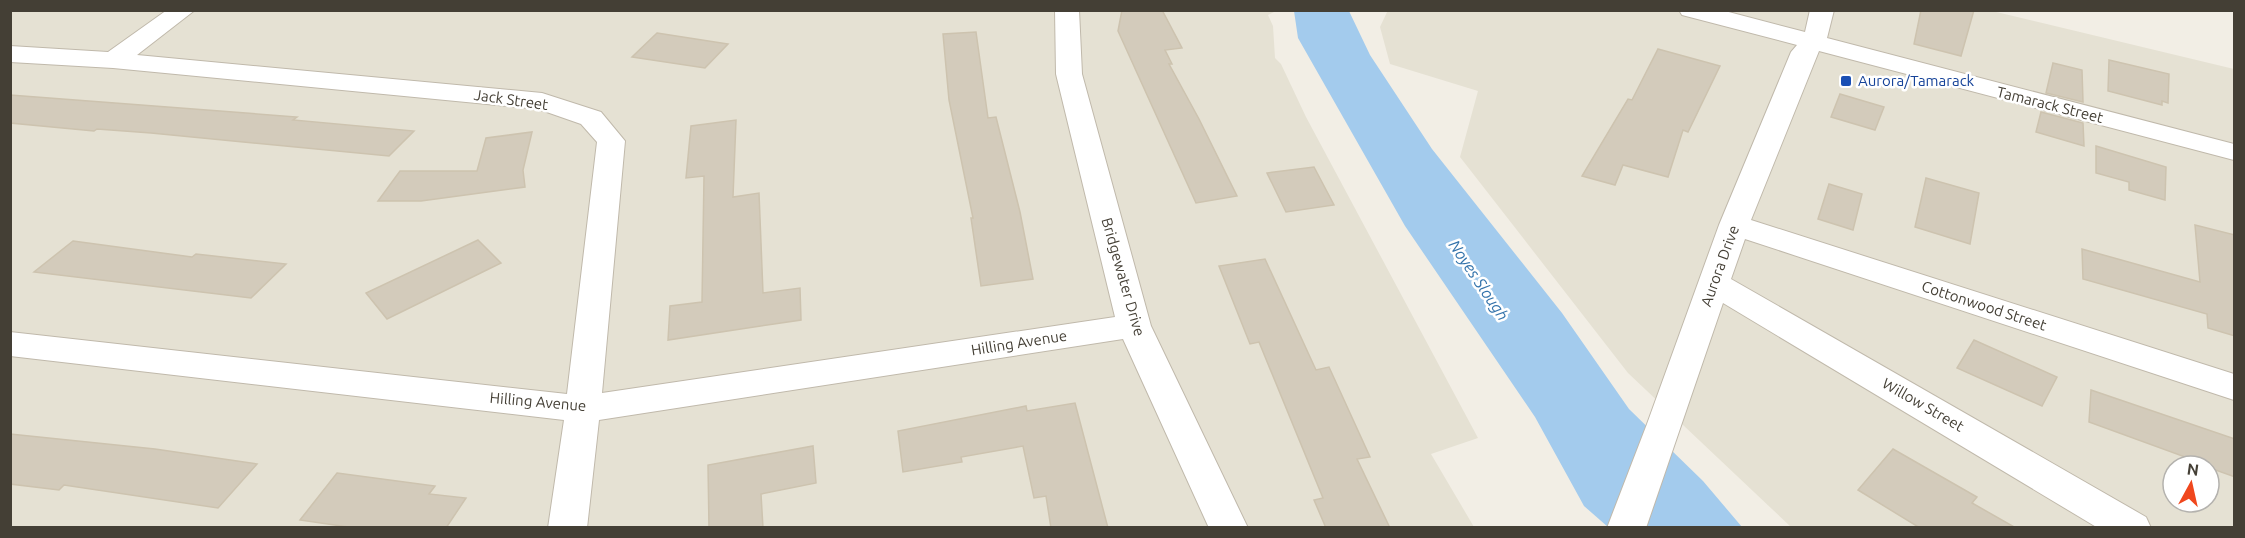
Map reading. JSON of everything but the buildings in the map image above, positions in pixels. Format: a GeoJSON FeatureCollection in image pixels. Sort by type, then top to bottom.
{"type":"FeatureCollection","features":[{"type":"Feature","properties":{"kind":"street"},"geometry":{"type":"LineString","coordinates":[[113,60],[183,10]]}},
{"type":"Feature","properties":{"kind":"street","name":"Bridgewater Drive"},"geometry":{"type":"LineString","coordinates":[[1067,10],[1069,74],[1134,326],[1229,528]]}},
{"type":"Feature","properties":{"kind":"street","name":"Tamarack Street"},"geometry":{"type":"LineString","coordinates":[[1691,10],[1813,44],[2235,152]]}},
{"type":"Feature","properties":{"kind":"street","name":"Aurora Drive"},"geometry":{"type":"LineString","coordinates":[[1626,528],[1665,424],[1734,225],[1804,52],[1813,44],[1822,10]]}},
{"type":"Feature","properties":{"kind":"street","name":"Jack Street"},"geometry":{"type":"LineString","coordinates":[[10,54],[113,60],[542,101],[591,118],[611,141],[583,409],[567,528]]}},
{"type":"Feature","properties":{"kind":"street","name":"Cottonwood Street"},"geometry":{"type":"LineString","coordinates":[[1734,225],[2235,387]]}},
{"type":"Feature","properties":{"kind":"street","name":"Willow Street"},"geometry":{"type":"LineString","coordinates":[[1713,283],[2132,528]]}},
{"type":"Feature","properties":{"kind":"street","name":"Hilling Avenue"},"geometry":{"type":"LineString","coordinates":[[10,344],[583,409],[1134,326]]}},
{"type":"Feature","properties":{"kind":"shaded area"},"geometry":{"type":"Polygon","coordinates":[[[1388,10],[1988,10],[2234,69],[2234,527],[1791,527],[1628,373],[1460,157],[1478,91],[1390,64],[1380,27],[1388,10]]]}},
{"type":"Feature","properties":{"kind":"shaded area"},"geometry":{"type":"Polygon","coordinates":[[[10,11],[1276,11],[1268,15],[1273,26],[1275,58],[1281,64],[1306,117],[1478,438],[1431,454],[1474,527],[11,527],[10,11]]]}},
{"type":"Feature","properties":{"kind":"water","name":"Noyes Slough"},"geometry":{"type":"Polygon","coordinates":[[[1294,11],[1349,11],[1370,55],[1432,149],[1562,313],[1629,409],[1703,481],[1742,527],[1608,527],[1584,506],[1535,417],[1405,226],[1298,38],[1294,11]]]}},
{"type":"Feature","properties":{"kind":"place","name":"Aurora/Tamarack"},"geometry":{"type":"Point","coordinates":[1846,81]}}]}
